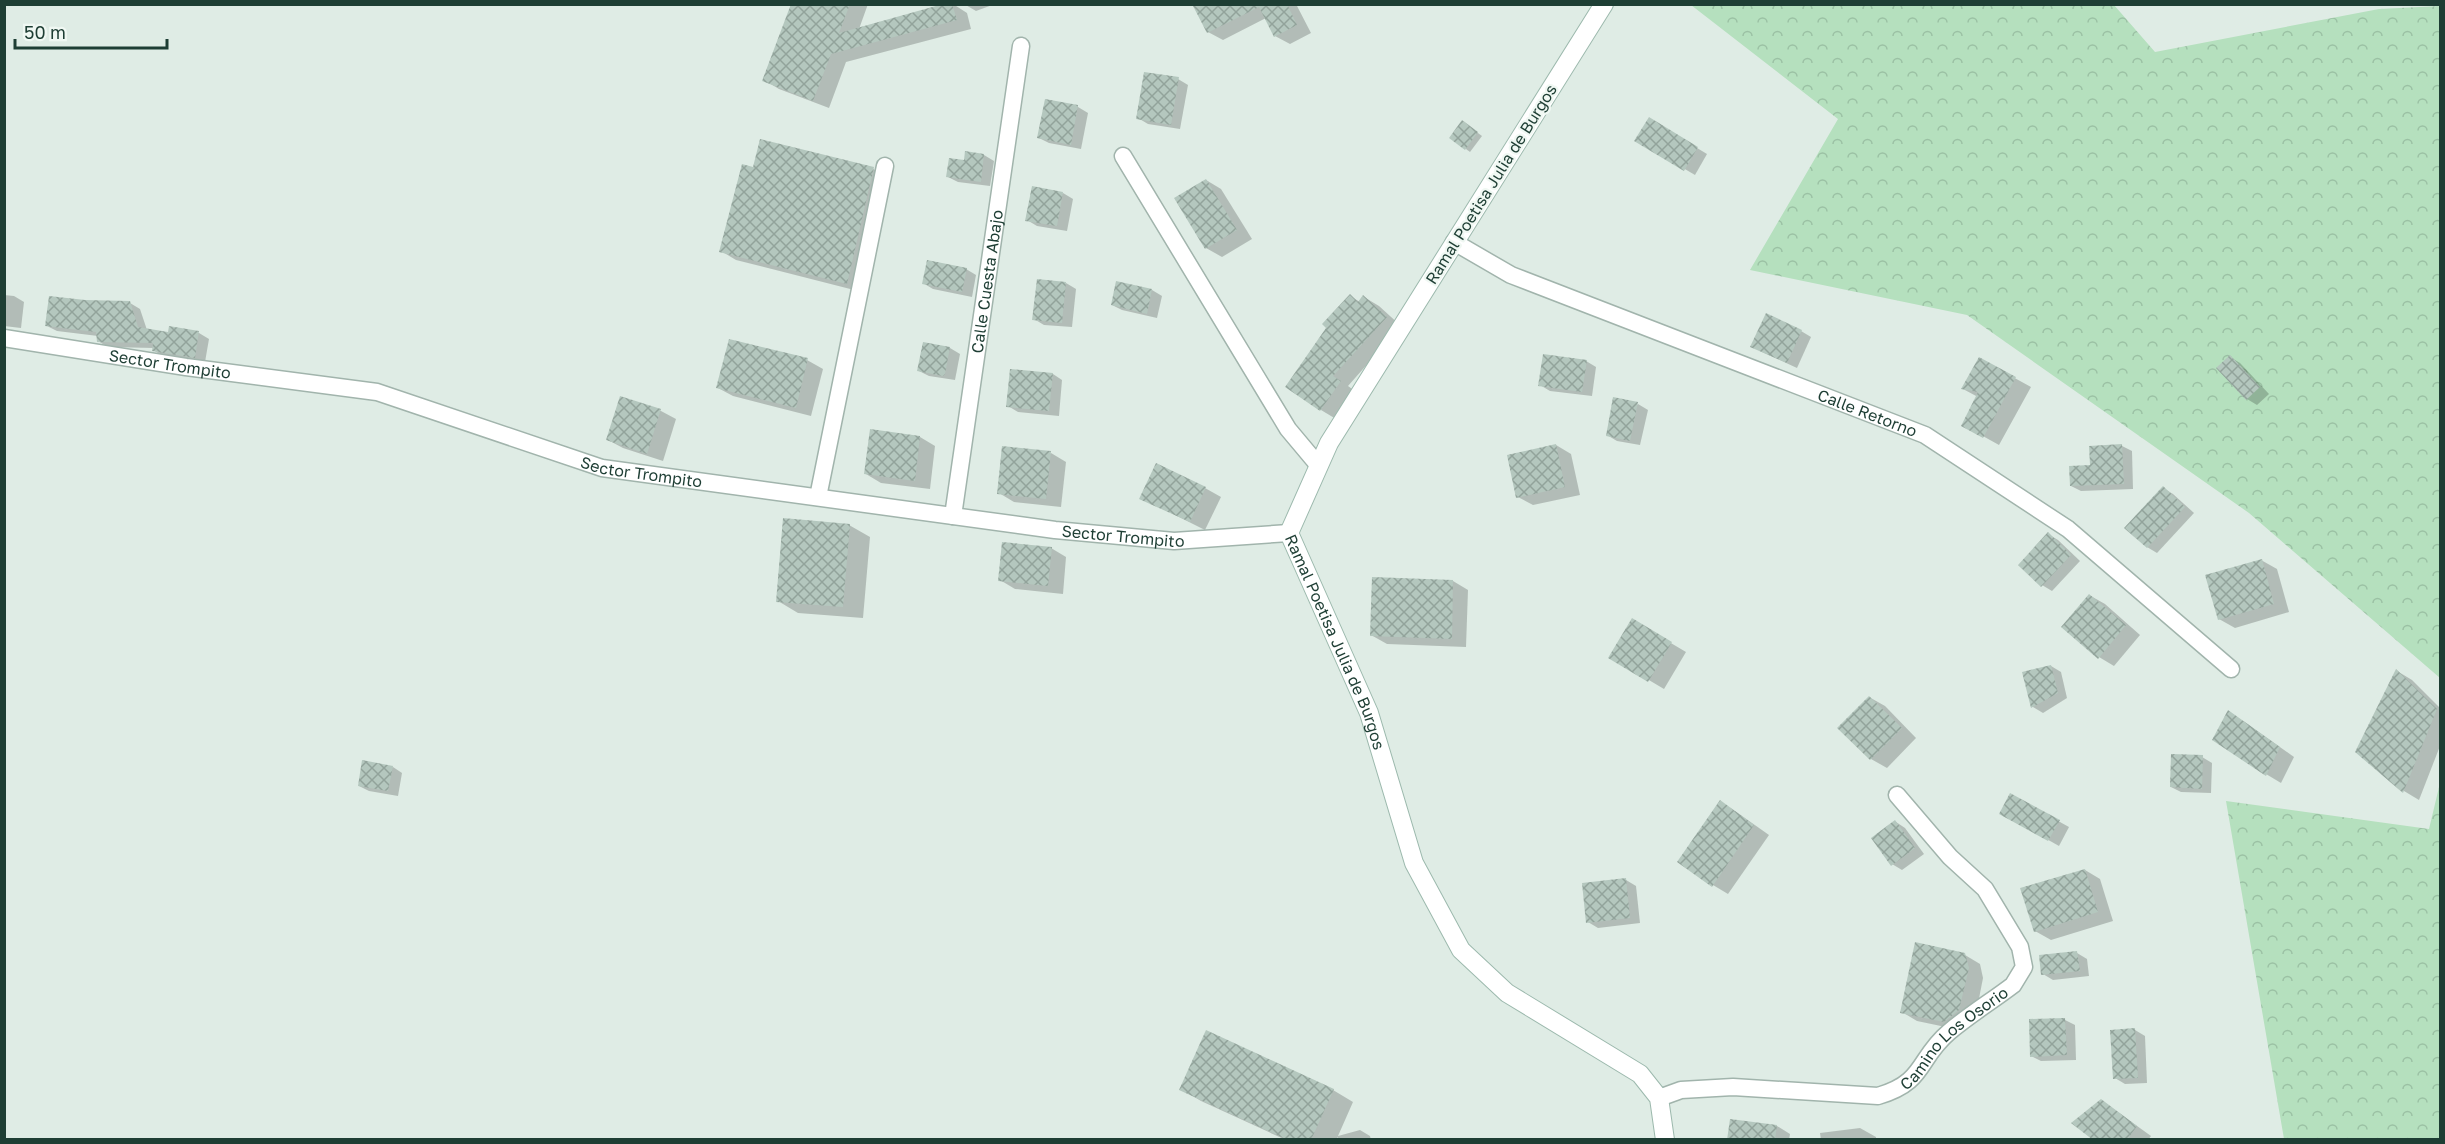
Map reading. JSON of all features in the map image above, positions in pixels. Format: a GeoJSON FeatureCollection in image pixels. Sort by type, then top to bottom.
{"type":"FeatureCollection","features":[{"type":"Feature","properties":{"kind":"street","name":"Ramal Poetisa Julia de Burgos"},"geometry":{"type":"LineString","coordinates":[[1604,4],[1329,443],[1289,533],[1369,713],[1414,862],[1461,950],[1507,993],[1641,1074],[1659,1098],[1665,1140]]}},
{"type":"Feature","properties":{"kind":"street","name":"Calle Cuesta Abajo"},"geometry":{"type":"LineString","coordinates":[[953,516],[1022,46]]}},
{"type":"Feature","properties":{"kind":"street"},"geometry":{"type":"LineString","coordinates":[[1123,156],[1288,429],[1319,466]]}},
{"type":"Feature","properties":{"kind":"street"},"geometry":{"type":"LineString","coordinates":[[818,497],[885,166]]}},
{"type":"Feature","properties":{"kind":"street","name":"Calle Retorno"},"geometry":{"type":"LineString","coordinates":[[1454,242],[1511,275],[1925,435],[2068,529],[2231,669]]}},
{"type":"Feature","properties":{"kind":"street","name":"Sector Trompito"},"geometry":{"type":"LineString","coordinates":[[4,338],[186,367],[377,392],[602,468],[1055,530],[1174,541],[1289,533]]}},
{"type":"Feature","properties":{"kind":"street","name":"Camino Los Osorio"},"geometry":{"type":"LineString","coordinates":[[1659,1098],[1681,1090],[1733,1087],[1878,1096],[1898,1091],[1917,1076],[1938,1043],[1949,1032],[2013,985],[2024,967],[2024,956],[2020,946],[1985,889],[1950,857],[1898,795]]}},
{"type":"Feature","properties":{"kind":"green space"},"geometry":{"type":"Polygon","coordinates":[[[1691,5],[2114,5],[2155,52],[2379,9],[2440,6],[2440,678],[2249,513],[1967,315],[1750,270],[1838,119],[1691,5]]]}},
{"type":"Feature","properties":{"kind":"green space"},"geometry":{"type":"Polygon","coordinates":[[[2440,783],[2440,1139],[2284,1139],[2226,801],[2429,829],[2440,783]]]}},
{"type":"Feature","properties":{"kind":"building"},"geometry":{"type":"Polygon","coordinates":[[[791,4],[850,4],[839,33],[943,4],[952,4],[957,20],[831,54],[813,101],[762,81],[791,4]]]}},
{"type":"Feature","properties":{"kind":"building"},"geometry":{"type":"Polygon","coordinates":[[[1192,4],[1287,4],[1297,25],[1274,37],[1259,7],[1207,33],[1192,4]]]}},
{"type":"Feature","properties":{"kind":"building"},"geometry":{"type":"Polygon","coordinates":[[[1144,72],[1179,77],[1171,125],[1136,119],[1144,72]]]}},
{"type":"Feature","properties":{"kind":"building"},"geometry":{"type":"Polygon","coordinates":[[[1045,99],[1078,105],[1071,145],[1037,138],[1045,99]]]}},
{"type":"Feature","properties":{"kind":"building"},"geometry":{"type":"Polygon","coordinates":[[[1649,117],[1698,147],[1684,171],[1634,141],[1649,117]]]}},
{"type":"Feature","properties":{"kind":"building"},"geometry":{"type":"Polygon","coordinates":[[[1462,120],[1478,132],[1465,150],[1449,138],[1462,120]]]}},
{"type":"Feature","properties":{"kind":"building"},"geometry":{"type":"Polygon","coordinates":[[[760,139],[874,167],[847,284],[719,252],[742,164],[753,167],[760,139]]]}},
{"type":"Feature","properties":{"kind":"building"},"geometry":{"type":"Polygon","coordinates":[[[965,151],[984,154],[981,182],[946,177],[949,158],[964,160],[965,151]]]}},
{"type":"Feature","properties":{"kind":"building"},"geometry":{"type":"Polygon","coordinates":[[[1206,179],[1237,230],[1205,249],[1174,198],[1206,179]]]}},
{"type":"Feature","properties":{"kind":"building"},"geometry":{"type":"Polygon","coordinates":[[[1032,186],[1063,192],[1057,226],[1025,221],[1032,186]]]}},
{"type":"Feature","properties":{"kind":"building"},"geometry":{"type":"Polygon","coordinates":[[[927,260],[967,268],[962,292],[922,284],[927,260]]]}},
{"type":"Feature","properties":{"kind":"building"},"geometry":{"type":"Polygon","coordinates":[[[1037,279],[1066,282],[1062,323],[1032,320],[1037,279]]]}},
{"type":"Feature","properties":{"kind":"building"},"geometry":{"type":"Polygon","coordinates":[[[1116,281],[1152,289],[1147,314],[1111,305],[1116,281]]]}},
{"type":"Feature","properties":{"kind":"building"},"geometry":{"type":"Polygon","coordinates":[[[1350,294],[1358,302],[1363,295],[1387,317],[1333,376],[1341,381],[1320,411],[1285,387],[1326,328],[1322,324],[1350,294]]]}},
{"type":"Feature","properties":{"kind":"building"},"geometry":{"type":"Polygon","coordinates":[[[49,296],[130,301],[138,327],[168,332],[169,326],[199,331],[195,358],[152,351],[153,343],[97,342],[96,332],[45,326],[49,296]]]}},
{"type":"Feature","properties":{"kind":"building"},"geometry":{"type":"Polygon","coordinates":[[[1766,313],[1802,330],[1787,363],[1750,347],[1766,313]]]}},
{"type":"Feature","properties":{"kind":"building"},"geometry":{"type":"Polygon","coordinates":[[[729,339],[808,358],[796,408],[716,388],[729,339]]]}},
{"type":"Feature","properties":{"kind":"building"},"geometry":{"type":"Polygon","coordinates":[[[923,342],[950,347],[943,376],[917,371],[923,342]]]}},
{"type":"Feature","properties":{"kind":"building"},"geometry":{"type":"Polygon","coordinates":[[[1543,354],[1587,360],[1582,392],[1538,386],[1543,354]]]}},
{"type":"Feature","properties":{"kind":"building"},"geometry":{"type":"Polygon","coordinates":[[[2230,355],[2260,387],[2246,400],[2216,368],[2230,355]]]}},
{"type":"Feature","properties":{"kind":"building"},"geometry":{"type":"Polygon","coordinates":[[[1979,357],[2016,377],[1983,438],[1961,426],[1978,392],[1961,389],[1979,357]]]}},
{"type":"Feature","properties":{"kind":"building"},"geometry":{"type":"Polygon","coordinates":[[[1010,369],[1053,373],[1049,411],[1006,407],[1010,369]]]}},
{"type":"Feature","properties":{"kind":"building"},"geometry":{"type":"Polygon","coordinates":[[[620,396],[661,409],[647,454],[606,440],[620,396]]]}},
{"type":"Feature","properties":{"kind":"building"},"geometry":{"type":"Polygon","coordinates":[[[1613,397],[1638,402],[1630,441],[1606,436],[1613,397]]]}},
{"type":"Feature","properties":{"kind":"building"},"geometry":{"type":"Polygon","coordinates":[[[870,429],[920,436],[915,481],[864,474],[870,429]]]}},
{"type":"Feature","properties":{"kind":"building"},"geometry":{"type":"Polygon","coordinates":[[[1556,444],[1565,487],[1516,498],[1507,455],[1556,444]]]}},
{"type":"Feature","properties":{"kind":"building"},"geometry":{"type":"Polygon","coordinates":[[[2122,444],[2124,484],[2070,486],[2069,466],[2090,465],[2089,446],[2122,444]]]}},
{"type":"Feature","properties":{"kind":"building"},"geometry":{"type":"Polygon","coordinates":[[[1002,446],[1051,451],[1046,499],[997,494],[1002,446]]]}},
{"type":"Feature","properties":{"kind":"building"},"geometry":{"type":"Polygon","coordinates":[[[1156,463],[1206,487],[1190,522],[1139,499],[1156,463]]]}},
{"type":"Feature","properties":{"kind":"building"},"geometry":{"type":"Polygon","coordinates":[[[2163,486],[2185,507],[2147,548],[2124,528],[2163,486]]]}},
{"type":"Feature","properties":{"kind":"building"},"geometry":{"type":"Polygon","coordinates":[[[783,518],[850,524],[843,607],[776,602],[783,518]]]}},
{"type":"Feature","properties":{"kind":"building"},"geometry":{"type":"Polygon","coordinates":[[[2048,532],[2071,555],[2041,587],[2018,565],[2048,532]]]}},
{"type":"Feature","properties":{"kind":"building"},"geometry":{"type":"Polygon","coordinates":[[[1002,542],[1052,547],[1048,586],[998,581],[1002,542]]]}},
{"type":"Feature","properties":{"kind":"building"},"geometry":{"type":"Polygon","coordinates":[[[2262,559],[2274,604],[2218,620],[2205,575],[2262,559]]]}},
{"type":"Feature","properties":{"kind":"building"},"geometry":{"type":"Polygon","coordinates":[[[1372,577],[1453,580],[1452,639],[1370,636],[1372,577]]]}},
{"type":"Feature","properties":{"kind":"building"},"geometry":{"type":"Polygon","coordinates":[[[2089,594],[2126,625],[2098,659],[2061,627],[2089,594]]]}},
{"type":"Feature","properties":{"kind":"building"},"geometry":{"type":"Polygon","coordinates":[[[1632,618],[1672,642],[1648,682],[1608,658],[1632,618]]]}},
{"type":"Feature","properties":{"kind":"building"},"geometry":{"type":"Polygon","coordinates":[[[2051,665],[2058,693],[2031,708],[2022,672],[2051,665]]]}},
{"type":"Feature","properties":{"kind":"building"},"geometry":{"type":"Polygon","coordinates":[[[2396,669],[2437,709],[2403,793],[2355,752],[2396,669]]]}},
{"type":"Feature","properties":{"kind":"building"},"geometry":{"type":"Polygon","coordinates":[[[1869,696],[1902,728],[1870,760],[1837,728],[1869,696]]]}},
{"type":"Feature","properties":{"kind":"building"},"geometry":{"type":"Polygon","coordinates":[[[2228,710],[2280,747],[2266,776],[2212,740],[2228,710]]]}},
{"type":"Feature","properties":{"kind":"building"},"geometry":{"type":"Polygon","coordinates":[[[2171,754],[2203,755],[2202,789],[2170,787],[2171,754]]]}},
{"type":"Feature","properties":{"kind":"building"},"geometry":{"type":"Polygon","coordinates":[[[362,760],[393,766],[388,791],[358,786],[362,760]]]}},
{"type":"Feature","properties":{"kind":"building"},"geometry":{"type":"Polygon","coordinates":[[[2010,793],[2060,820],[2048,841],[1999,814],[2010,793]]]}},
{"type":"Feature","properties":{"kind":"building"},"geometry":{"type":"Polygon","coordinates":[[[1720,800],[1754,825],[1712,887],[1677,862],[1720,800]]]}},
{"type":"Feature","properties":{"kind":"building"},"geometry":{"type":"Polygon","coordinates":[[[1895,820],[1915,848],[1891,866],[1871,838],[1895,820]]]}},
{"type":"Feature","properties":{"kind":"building"},"geometry":{"type":"Polygon","coordinates":[[[2085,869],[2098,912],[2034,932],[2020,888],[2085,869]]]}},
{"type":"Feature","properties":{"kind":"building"},"geometry":{"type":"Polygon","coordinates":[[[1626,878],[1630,918],[1586,923],[1582,883],[1626,878]]]}},
{"type":"Feature","properties":{"kind":"building"},"geometry":{"type":"Polygon","coordinates":[[[1915,942],[1965,953],[1969,968],[1959,1010],[1944,1022],[1900,1013],[1915,942]]]}},
{"type":"Feature","properties":{"kind":"building"},"geometry":{"type":"Polygon","coordinates":[[[2077,951],[2080,971],[2041,975],[2039,955],[2077,951]]]}},
{"type":"Feature","properties":{"kind":"building"},"geometry":{"type":"Polygon","coordinates":[[[2065,1018],[2067,1055],[2030,1057],[2029,1019],[2065,1018]]]}},
{"type":"Feature","properties":{"kind":"building"},"geometry":{"type":"Polygon","coordinates":[[[2135,1028],[2138,1078],[2113,1079],[2110,1030],[2135,1028]]]}},
{"type":"Feature","properties":{"kind":"building"},"geometry":{"type":"Polygon","coordinates":[[[1206,1030],[1334,1089],[1311,1140],[1288,1140],[1179,1090],[1206,1030]]]}},
{"type":"Feature","properties":{"kind":"building"},"geometry":{"type":"Polygon","coordinates":[[[2101,1099],[2137,1126],[2127,1140],[2093,1140],[2071,1123],[2101,1099]]]}},
{"type":"Feature","properties":{"kind":"building"},"geometry":{"type":"Polygon","coordinates":[[[1730,1119],[1777,1125],[1775,1140],[1727,1140],[1730,1119]]]}}]}
